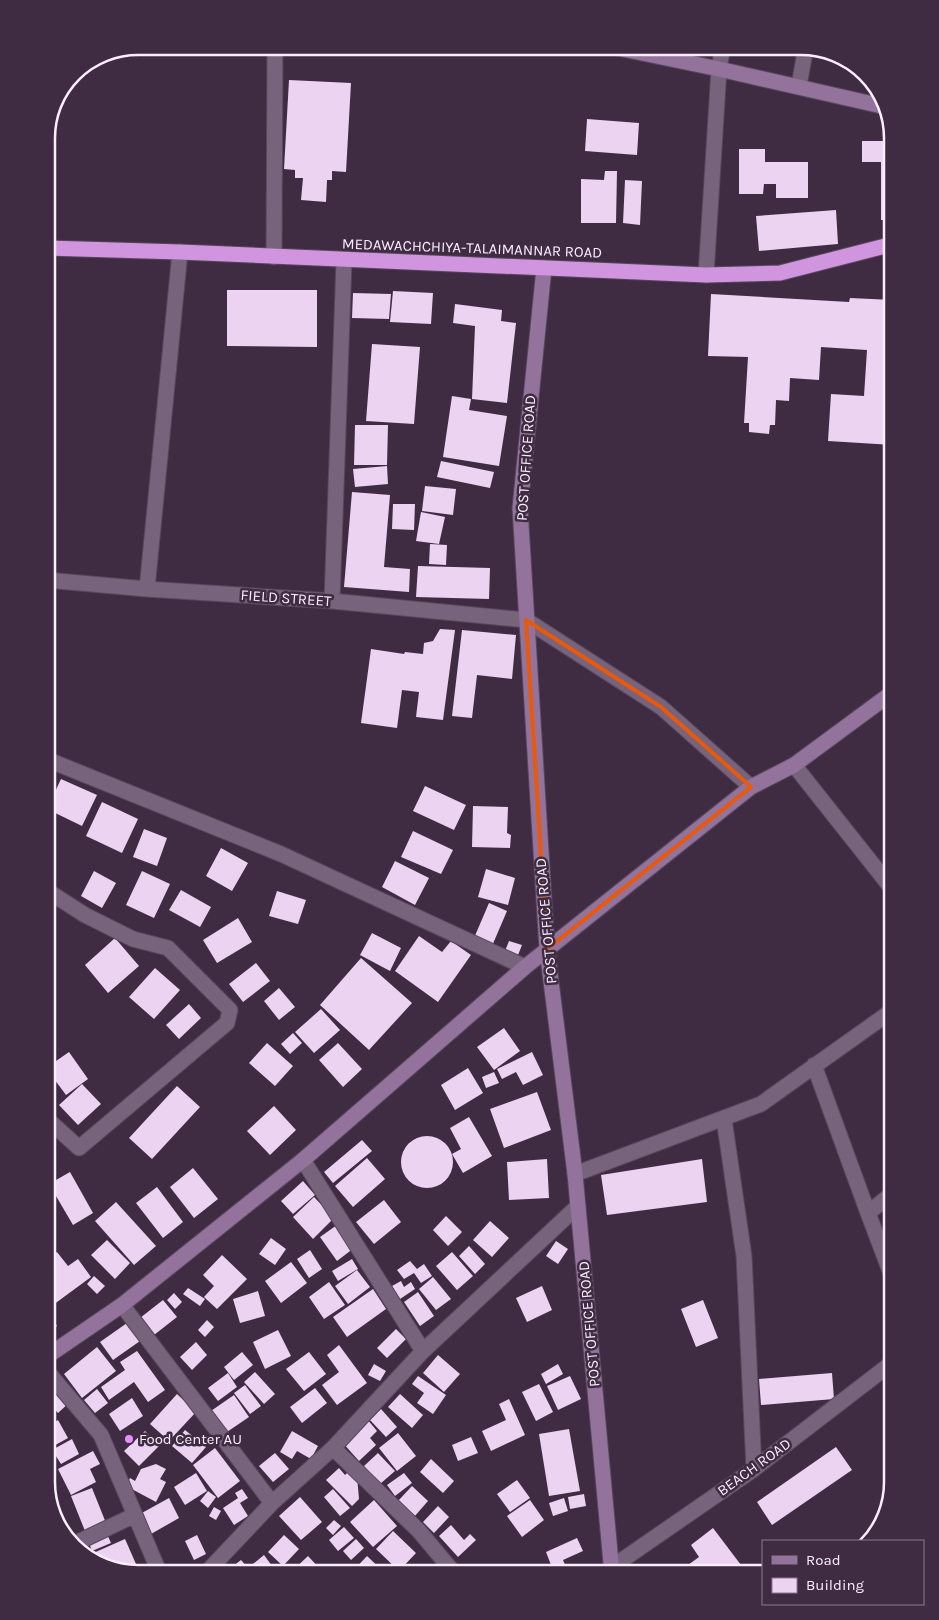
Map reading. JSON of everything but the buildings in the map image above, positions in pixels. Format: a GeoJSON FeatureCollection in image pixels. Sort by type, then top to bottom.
{"type":"FeatureCollection","features":[{"type":"Feature","properties":{"kind":"highway","name":"MEDAWACHCHIYA-TALAIMANNAR ROAD"},"geometry":{"type":"LineString","coordinates":[[55,248],[706,275],[780,273],[884,246]]}},
{"type":"Feature","properties":{"kind":"street"},"geometry":{"type":"LineString","coordinates":[[274,257],[275,55]]}},
{"type":"Feature","properties":{"kind":"street"},"geometry":{"type":"LineString","coordinates":[[653,55],[719,68],[877,105]]}},
{"type":"Feature","properties":{"kind":"street"},"geometry":{"type":"LineString","coordinates":[[706,275],[721,55]]}},
{"type":"Feature","properties":{"kind":"street"},"geometry":{"type":"LineString","coordinates":[[799,86],[804,55]]}},
{"type":"Feature","properties":{"kind":"street"},"geometry":{"type":"LineString","coordinates":[[147,589],[180,252]]}},
{"type":"Feature","properties":{"kind":"street"},"geometry":{"type":"LineString","coordinates":[[332,601],[344,261]]}},
{"type":"Feature","properties":{"kind":"street","name":"POST OFFICE ROAD"},"geometry":{"type":"LineString","coordinates":[[544,268],[520,508],[546,949],[575,1174],[608,1565]]}},
{"type":"Feature","properties":{"kind":"street","name":"FIELD STREET"},"geometry":{"type":"LineString","coordinates":[[55,581],[332,601],[526,620]]}},
{"type":"Feature","properties":{"kind":"street"},"geometry":{"type":"LineString","coordinates":[[526,620],[661,707],[750,787]]}},
{"type":"Feature","properties":{"kind":"street"},"geometry":{"type":"LineString","coordinates":[[55,1351],[122,1305],[303,1160],[546,949],[750,787],[794,765],[884,699]]}},
{"type":"Feature","properties":{"kind":"street"},"geometry":{"type":"LineString","coordinates":[[55,763],[281,854],[525,967]]}},
{"type":"Feature","properties":{"kind":"street"},"geometry":{"type":"LineString","coordinates":[[794,765],[884,879]]}},
{"type":"Feature","properties":{"kind":"street"},"geometry":{"type":"LineString","coordinates":[[55,896],[85,915],[133,938],[168,948],[230,1010],[227,1023],[79,1148],[55,1126]]}},
{"type":"Feature","properties":{"kind":"street"},"geometry":{"type":"LineString","coordinates":[[575,1174],[761,1104],[884,1016]]}},
{"type":"Feature","properties":{"kind":"street"},"geometry":{"type":"LineString","coordinates":[[814,1065],[884,1256]]}},
{"type":"Feature","properties":{"kind":"street"},"geometry":{"type":"LineString","coordinates":[[724,1119],[744,1256],[754,1469]]}},
{"type":"Feature","properties":{"kind":"street"},"geometry":{"type":"LineString","coordinates":[[303,1160],[423,1352]]}},
{"type":"Feature","properties":{"kind":"street"},"geometry":{"type":"LineString","coordinates":[[868,1214],[884,1201]]}},
{"type":"Feature","properties":{"kind":"street"},"geometry":{"type":"LineString","coordinates":[[213,1565],[272,1503],[333,1448],[423,1352],[578,1206]]}},
{"type":"Feature","properties":{"kind":"street"},"geometry":{"type":"LineString","coordinates":[[122,1305],[272,1503]]}},
{"type":"Feature","properties":{"kind":"street","name":"BEACH ROAD"},"geometry":{"type":"LineString","coordinates":[[618,1565],[754,1469],[884,1369]]}},
{"type":"Feature","properties":{"kind":"street"},"geometry":{"type":"LineString","coordinates":[[55,1381],[101,1435],[156,1565]]}},
{"type":"Feature","properties":{"kind":"street"},"geometry":{"type":"LineString","coordinates":[[333,1448],[419,1531],[447,1565]]}},
{"type":"Feature","properties":{"kind":"street"},"geometry":{"type":"LineString","coordinates":[[80,1541],[135,1515]]}},
{"type":"Feature","properties":{"kind":"highlighted area"},"geometry":{"type":"Polygon","coordinates":[[[526,620],[661,707],[751,787],[547,949],[526,620]]]}},
{"type":"Feature","properties":{"kind":"place","name":"Food Center AU"},"geometry":{"type":"Point","coordinates":[129,1439]}}]}
